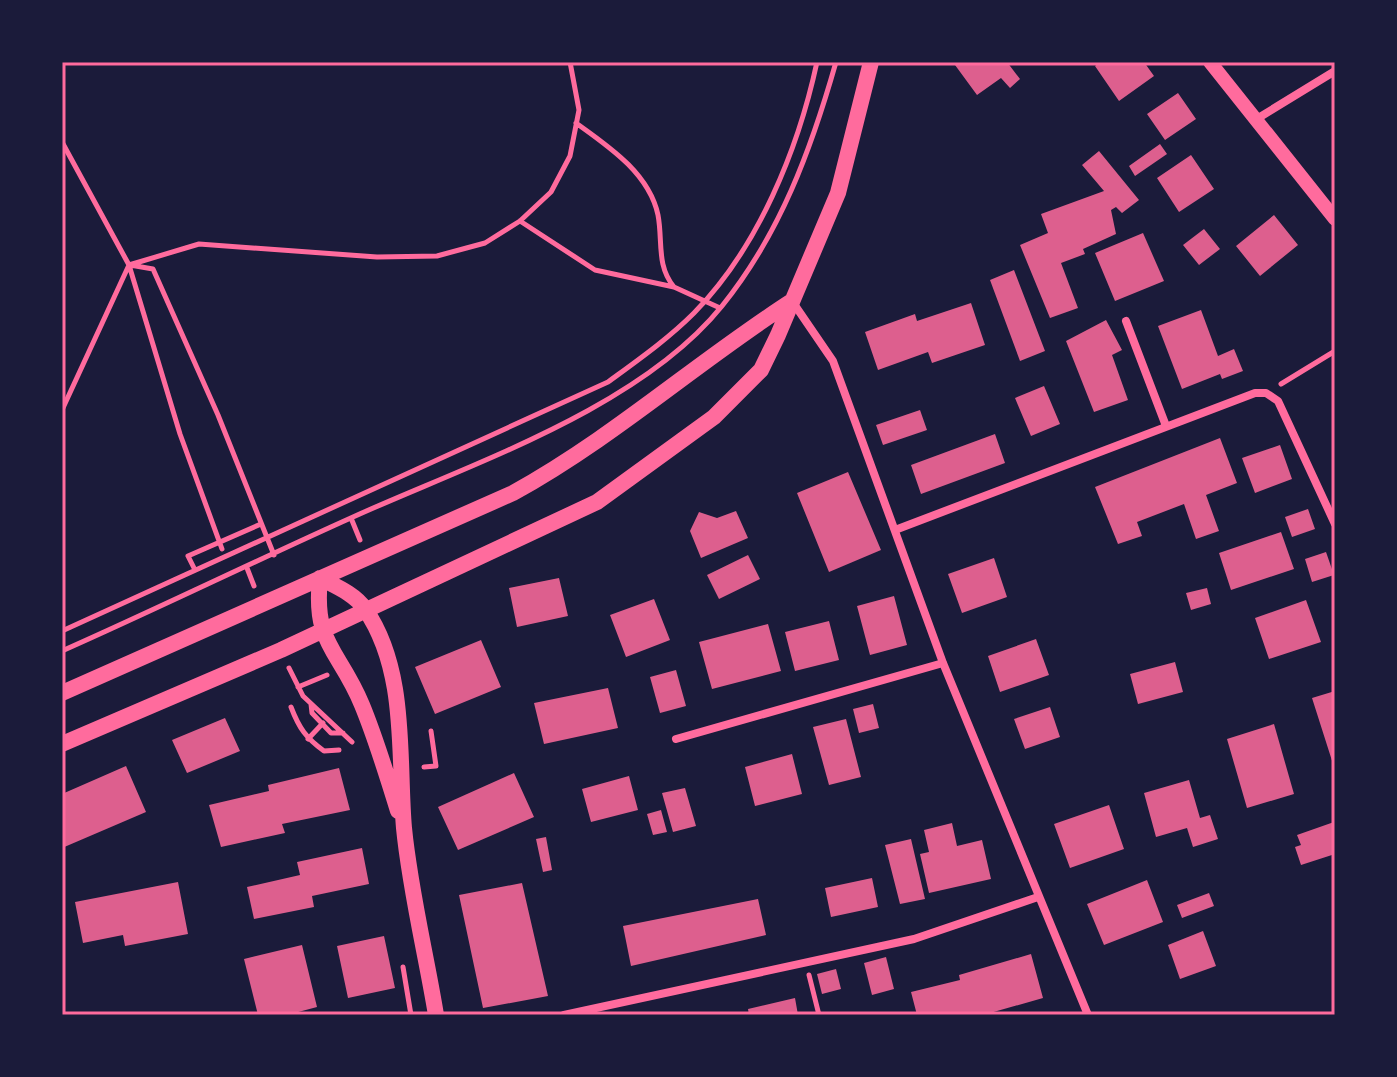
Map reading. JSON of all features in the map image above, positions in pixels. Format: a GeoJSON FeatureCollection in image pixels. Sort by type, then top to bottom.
{"type":"FeatureCollection","features":[{"type":"Feature","properties":{"kind":"main road"},"geometry":{"type":"LineString","coordinates":[[62,744],[281,650],[597,502],[664,457],[714,417],[761,370],[792,301],[838,193],[871,62]]}},
{"type":"Feature","properties":{"kind":"main road"},"geometry":{"type":"LineString","coordinates":[[62,693],[513,493],[563,465],[632,419],[745,331],[792,301]]}},
{"type":"Feature","properties":{"kind":"main road"},"geometry":{"type":"LineString","coordinates":[[320,578],[354,597],[365,609],[388,663],[402,757],[404,829],[436,1015]]}},
{"type":"Feature","properties":{"kind":"main road"},"geometry":{"type":"LineString","coordinates":[[320,578],[317,618],[321,631],[360,701],[404,829]]}},
{"type":"Feature","properties":{"kind":"street"},"geometry":{"type":"LineString","coordinates":[[1210,62],[1335,219]]}},
{"type":"Feature","properties":{"kind":"street"},"geometry":{"type":"LineString","coordinates":[[1255,120],[1335,71]]}},
{"type":"Feature","properties":{"kind":"street"},"geometry":{"type":"LineString","coordinates":[[792,301],[833,361],[943,663],[1088,1015]]}},
{"type":"Feature","properties":{"kind":"street"},"geometry":{"type":"LineString","coordinates":[[1126,321],[1166,426]]}},
{"type":"Feature","properties":{"kind":"street"},"geometry":{"type":"LineString","coordinates":[[895,530],[1255,393],[1266,393],[1278,401],[1335,524]]}},
{"type":"Feature","properties":{"kind":"street"},"geometry":{"type":"LineString","coordinates":[[676,739],[943,663]]}},
{"type":"Feature","properties":{"kind":"street"},"geometry":{"type":"LineString","coordinates":[[564,1015],[914,939],[1038,897]]}},
{"type":"Feature","properties":{"kind":"path"},"geometry":{"type":"LineString","coordinates":[[62,410],[129,265],[199,244],[377,257],[437,256],[485,243],[520,221],[551,192],[570,156],[579,110],[570,62]]}},
{"type":"Feature","properties":{"kind":"path"},"geometry":{"type":"LineString","coordinates":[[62,631],[608,382],[663,342],[705,301],[728,271],[768,204],[787,157],[817,62]]}},
{"type":"Feature","properties":{"kind":"path"},"geometry":{"type":"LineString","coordinates":[[62,651],[537,437],[616,395],[690,338],[720,308],[768,243],[818,127],[836,62]]}},
{"type":"Feature","properties":{"kind":"path"},"geometry":{"type":"LineString","coordinates":[[576,123],[620,154],[648,189],[657,211],[660,259],[674,287]]}},
{"type":"Feature","properties":{"kind":"path"},"geometry":{"type":"LineString","coordinates":[[62,142],[129,265],[180,434],[222,549]]}},
{"type":"Feature","properties":{"kind":"path"},"geometry":{"type":"LineString","coordinates":[[520,221],[595,270],[674,287],[720,308]]}},
{"type":"Feature","properties":{"kind":"path"},"geometry":{"type":"LineString","coordinates":[[129,265],[153,269],[218,415],[274,555]]}},
{"type":"Feature","properties":{"kind":"path"},"geometry":{"type":"LineString","coordinates":[[1266,393],[1335,351]]}},
{"type":"Feature","properties":{"kind":"path"},"geometry":{"type":"LineString","coordinates":[[195,570],[188,556],[261,524]]}},
{"type":"Feature","properties":{"kind":"path"},"geometry":{"type":"LineString","coordinates":[[247,568],[262,604]]}},
{"type":"Feature","properties":{"kind":"path"},"geometry":{"type":"LineString","coordinates":[[281,650],[298,687],[363,752]]}},
{"type":"Feature","properties":{"kind":"path"},"geometry":{"type":"LineString","coordinates":[[311,703],[312,713],[331,733],[343,733]]}},
{"type":"Feature","properties":{"kind":"path"},"geometry":{"type":"LineString","coordinates":[[291,707],[300,730],[308,739],[324,751],[339,750]]}},
{"type":"Feature","properties":{"kind":"path"},"geometry":{"type":"LineString","coordinates":[[308,739],[323,723]]}},
{"type":"Feature","properties":{"kind":"path"},"geometry":{"type":"LineString","coordinates":[[424,769],[436,766],[431,731]]}},
{"type":"Feature","properties":{"kind":"path"},"geometry":{"type":"LineString","coordinates":[[401,956],[411,1015]]}},
{"type":"Feature","properties":{"kind":"path"},"geometry":{"type":"LineString","coordinates":[[807,962],[819,1015]]}},
{"type":"Feature","properties":{"kind":"building"},"geometry":{"type":"Polygon","coordinates":[[[958,62],[1007,62],[1020,79],[1010,88],[1001,78],[977,95],[955,65],[958,62]]]}},
{"type":"Feature","properties":{"kind":"building"},"geometry":{"type":"Polygon","coordinates":[[[1100,62],[1144,62],[1154,76],[1119,101],[1095,66],[1100,62]]]}},
{"type":"Feature","properties":{"kind":"building"},"geometry":{"type":"Polygon","coordinates":[[[1178,93],[1196,119],[1165,140],[1147,114],[1178,93]]]}},
{"type":"Feature","properties":{"kind":"building"},"geometry":{"type":"Polygon","coordinates":[[[1160,144],[1167,154],[1135,176],[1129,166],[1160,144]]]}},
{"type":"Feature","properties":{"kind":"building"},"geometry":{"type":"Polygon","coordinates":[[[1099,151],[1139,200],[1122,213],[1116,207],[1111,210],[1116,234],[1083,249],[1085,254],[1061,263],[1078,308],[1050,318],[1020,245],[1048,233],[1041,214],[1104,191],[1082,165],[1099,151]]]}},
{"type":"Feature","properties":{"kind":"building"},"geometry":{"type":"Polygon","coordinates":[[[1191,155],[1214,189],[1179,212],[1157,178],[1191,155]]]}},
{"type":"Feature","properties":{"kind":"building"},"geometry":{"type":"Polygon","coordinates":[[[1274,215],[1298,245],[1260,276],[1236,246],[1274,215]]]}},
{"type":"Feature","properties":{"kind":"building"},"geometry":{"type":"Polygon","coordinates":[[[1204,229],[1220,249],[1199,265],[1183,245],[1204,229]]]}},
{"type":"Feature","properties":{"kind":"building"},"geometry":{"type":"Polygon","coordinates":[[[1143,233],[1164,281],[1115,301],[1095,253],[1143,233]]]}},
{"type":"Feature","properties":{"kind":"building"},"geometry":{"type":"Polygon","coordinates":[[[1014,270],[1045,351],[1020,361],[990,280],[1014,270]]]}},
{"type":"Feature","properties":{"kind":"building"},"geometry":{"type":"Polygon","coordinates":[[[971,303],[985,345],[932,363],[928,352],[878,370],[865,332],[915,314],[917,321],[971,303]]]}},
{"type":"Feature","properties":{"kind":"building"},"geometry":{"type":"Polygon","coordinates":[[[1201,310],[1218,356],[1234,349],[1243,371],[1222,379],[1220,374],[1182,389],[1158,326],[1201,310]]]}},
{"type":"Feature","properties":{"kind":"building"},"geometry":{"type":"Polygon","coordinates":[[[1106,320],[1122,350],[1112,355],[1128,400],[1094,412],[1066,341],[1106,320]]]}},
{"type":"Feature","properties":{"kind":"building"},"geometry":{"type":"Polygon","coordinates":[[[1044,386],[1060,424],[1031,436],[1015,398],[1044,386]]]}},
{"type":"Feature","properties":{"kind":"building"},"geometry":{"type":"Polygon","coordinates":[[[920,410],[927,430],[883,445],[876,425],[920,410]]]}},
{"type":"Feature","properties":{"kind":"building"},"geometry":{"type":"Polygon","coordinates":[[[995,434],[1005,463],[921,494],[911,465],[995,434]]]}},
{"type":"Feature","properties":{"kind":"building"},"geometry":{"type":"Polygon","coordinates":[[[1220,438],[1237,483],[1206,495],[1219,531],[1196,539],[1184,504],[1137,522],[1142,536],[1118,544],[1095,487],[1220,438]]]}},
{"type":"Feature","properties":{"kind":"building"},"geometry":{"type":"Polygon","coordinates":[[[1280,445],[1292,479],[1255,493],[1242,458],[1280,445]]]}},
{"type":"Feature","properties":{"kind":"building"},"geometry":{"type":"Polygon","coordinates":[[[848,472],[881,550],[829,572],[797,493],[848,472]]]}},
{"type":"Feature","properties":{"kind":"building"},"geometry":{"type":"Polygon","coordinates":[[[1308,509],[1315,529],[1292,537],[1285,517],[1308,509]]]}},
{"type":"Feature","properties":{"kind":"building"},"geometry":{"type":"Polygon","coordinates":[[[736,511],[748,538],[701,558],[690,531],[699,512],[717,518],[736,511]]]}},
{"type":"Feature","properties":{"kind":"building"},"geometry":{"type":"Polygon","coordinates":[[[1281,532],[1294,569],[1231,590],[1219,553],[1281,532]]]}},
{"type":"Feature","properties":{"kind":"building"},"geometry":{"type":"Polygon","coordinates":[[[1326,552],[1334,575],[1312,582],[1305,559],[1326,552]]]}},
{"type":"Feature","properties":{"kind":"building"},"geometry":{"type":"Polygon","coordinates":[[[748,555],[760,579],[719,599],[707,575],[748,555]]]}},
{"type":"Feature","properties":{"kind":"building"},"geometry":{"type":"Polygon","coordinates":[[[994,558],[1007,597],[962,613],[948,574],[994,558]]]}},
{"type":"Feature","properties":{"kind":"building"},"geometry":{"type":"Polygon","coordinates":[[[559,578],[568,616],[517,627],[509,588],[559,578]]]}},
{"type":"Feature","properties":{"kind":"building"},"geometry":{"type":"Polygon","coordinates":[[[1207,588],[1211,604],[1191,610],[1186,593],[1207,588]]]}},
{"type":"Feature","properties":{"kind":"building"},"geometry":{"type":"Polygon","coordinates":[[[894,596],[907,645],[870,655],[857,606],[894,596]]]}},
{"type":"Feature","properties":{"kind":"building"},"geometry":{"type":"Polygon","coordinates":[[[654,599],[670,640],[626,657],[610,615],[654,599]]]}},
{"type":"Feature","properties":{"kind":"building"},"geometry":{"type":"Polygon","coordinates":[[[1306,600],[1321,642],[1269,659],[1255,618],[1306,600]]]}},
{"type":"Feature","properties":{"kind":"building"},"geometry":{"type":"Polygon","coordinates":[[[829,621],[839,660],[795,671],[785,632],[829,621]]]}},
{"type":"Feature","properties":{"kind":"building"},"geometry":{"type":"Polygon","coordinates":[[[768,624],[781,671],[712,689],[699,642],[768,624]]]}},
{"type":"Feature","properties":{"kind":"building"},"geometry":{"type":"Polygon","coordinates":[[[1036,639],[1049,675],[1000,692],[988,656],[1036,639]]]}},
{"type":"Feature","properties":{"kind":"building"},"geometry":{"type":"Polygon","coordinates":[[[481,640],[501,687],[435,714],[415,667],[481,640]]]}},
{"type":"Feature","properties":{"kind":"building"},"geometry":{"type":"Polygon","coordinates":[[[1175,662],[1183,692],[1138,704],[1130,674],[1175,662]]]}},
{"type":"Feature","properties":{"kind":"building"},"geometry":{"type":"Polygon","coordinates":[[[676,670],[686,706],[660,713],[650,677],[676,670]]]}},
{"type":"Feature","properties":{"kind":"building"},"geometry":{"type":"Polygon","coordinates":[[[608,688],[618,728],[544,744],[534,703],[608,688]]]}},
{"type":"Feature","properties":{"kind":"building"},"geometry":{"type":"Polygon","coordinates":[[[1335,691],[1335,767],[1334,767],[1312,698],[1335,691]]]}},
{"type":"Feature","properties":{"kind":"building"},"geometry":{"type":"Polygon","coordinates":[[[873,704],[879,728],[859,733],[853,709],[873,704]]]}},
{"type":"Feature","properties":{"kind":"building"},"geometry":{"type":"Polygon","coordinates":[[[1050,707],[1060,737],[1025,749],[1014,719],[1050,707]]]}},
{"type":"Feature","properties":{"kind":"building"},"geometry":{"type":"Polygon","coordinates":[[[225,718],[240,751],[187,773],[172,740],[225,718]]]}},
{"type":"Feature","properties":{"kind":"building"},"geometry":{"type":"Polygon","coordinates":[[[846,719],[861,777],[829,785],[813,727],[846,719]]]}},
{"type":"Feature","properties":{"kind":"building"},"geometry":{"type":"Polygon","coordinates":[[[1274,724],[1294,794],[1247,808],[1227,739],[1274,724]]]}},
{"type":"Feature","properties":{"kind":"building"},"geometry":{"type":"Polygon","coordinates":[[[792,754],[802,794],[755,806],[745,767],[792,754]]]}},
{"type":"Feature","properties":{"kind":"building"},"geometry":{"type":"Polygon","coordinates":[[[126,766],[146,812],[62,848],[62,794],[126,766]]]}},
{"type":"Feature","properties":{"kind":"building"},"geometry":{"type":"Polygon","coordinates":[[[339,768],[350,810],[282,824],[285,833],[221,847],[209,805],[269,791],[268,785],[339,768]]]}},
{"type":"Feature","properties":{"kind":"building"},"geometry":{"type":"Polygon","coordinates":[[[514,773],[534,817],[458,850],[438,807],[514,773]]]}},
{"type":"Feature","properties":{"kind":"building"},"geometry":{"type":"Polygon","coordinates":[[[629,776],[638,810],[591,822],[582,789],[629,776]]]}},
{"type":"Feature","properties":{"kind":"building"},"geometry":{"type":"Polygon","coordinates":[[[1189,780],[1200,818],[1210,815],[1218,839],[1193,847],[1187,828],[1156,837],[1144,793],[1189,780]]]}},
{"type":"Feature","properties":{"kind":"building"},"geometry":{"type":"Polygon","coordinates":[[[685,788],[696,826],[673,832],[662,793],[685,788]]]}},
{"type":"Feature","properties":{"kind":"building"},"geometry":{"type":"Polygon","coordinates":[[[1109,805],[1124,849],[1070,868],[1054,824],[1109,805]]]}},
{"type":"Feature","properties":{"kind":"building"},"geometry":{"type":"Polygon","coordinates":[[[661,810],[667,832],[653,835],[647,814],[661,810]]]}},
{"type":"Feature","properties":{"kind":"building"},"geometry":{"type":"Polygon","coordinates":[[[1334,822],[1335,854],[1301,865],[1295,847],[1301,845],[1297,835],[1334,822]]]}},
{"type":"Feature","properties":{"kind":"building"},"geometry":{"type":"Polygon","coordinates":[[[952,823],[957,846],[982,840],[991,879],[929,893],[920,854],[929,852],[924,830],[952,823]]]}},
{"type":"Feature","properties":{"kind":"building"},"geometry":{"type":"Polygon","coordinates":[[[546,837],[552,870],[543,872],[536,839],[546,837]]]}},
{"type":"Feature","properties":{"kind":"building"},"geometry":{"type":"Polygon","coordinates":[[[911,839],[925,899],[900,904],[885,845],[911,839]]]}},
{"type":"Feature","properties":{"kind":"building"},"geometry":{"type":"Polygon","coordinates":[[[362,848],[369,884],[312,896],[314,907],[254,919],[247,887],[300,875],[297,862],[362,848]]]}},
{"type":"Feature","properties":{"kind":"building"},"geometry":{"type":"Polygon","coordinates":[[[872,878],[878,907],[831,917],[825,888],[872,878]]]}},
{"type":"Feature","properties":{"kind":"building"},"geometry":{"type":"Polygon","coordinates":[[[1147,880],[1163,922],[1104,945],[1087,904],[1147,880]]]}},
{"type":"Feature","properties":{"kind":"building"},"geometry":{"type":"Polygon","coordinates":[[[178,882],[188,934],[125,946],[123,935],[83,943],[75,902],[178,882]]]}},
{"type":"Feature","properties":{"kind":"building"},"geometry":{"type":"Polygon","coordinates":[[[522,883],[548,996],[483,1008],[459,895],[522,883]]]}},
{"type":"Feature","properties":{"kind":"building"},"geometry":{"type":"Polygon","coordinates":[[[1209,893],[1214,906],[1182,918],[1177,905],[1209,893]]]}},
{"type":"Feature","properties":{"kind":"building"},"geometry":{"type":"Polygon","coordinates":[[[758,899],[766,935],[631,966],[623,926],[758,899]]]}},
{"type":"Feature","properties":{"kind":"building"},"geometry":{"type":"Polygon","coordinates":[[[1203,931],[1216,966],[1180,979],[1168,945],[1203,931]]]}},
{"type":"Feature","properties":{"kind":"building"},"geometry":{"type":"Polygon","coordinates":[[[384,936],[395,988],[348,998],[337,946],[384,936]]]}},
{"type":"Feature","properties":{"kind":"building"},"geometry":{"type":"Polygon","coordinates":[[[302,945],[317,1007],[287,1015],[258,1015],[244,959],[302,945]]]}},
{"type":"Feature","properties":{"kind":"building"},"geometry":{"type":"Polygon","coordinates":[[[1031,954],[1043,998],[983,1015],[917,1015],[911,992],[960,980],[959,975],[1031,954]]]}},
{"type":"Feature","properties":{"kind":"building"},"geometry":{"type":"Polygon","coordinates":[[[886,957],[894,989],[872,995],[864,963],[886,957]]]}},
{"type":"Feature","properties":{"kind":"building"},"geometry":{"type":"Polygon","coordinates":[[[836,969],[841,989],[822,994],[817,974],[836,969]]]}},
{"type":"Feature","properties":{"kind":"building"},"geometry":{"type":"Polygon","coordinates":[[[795,998],[798,1015],[749,1015],[748,1009],[795,998]]]}}]}
